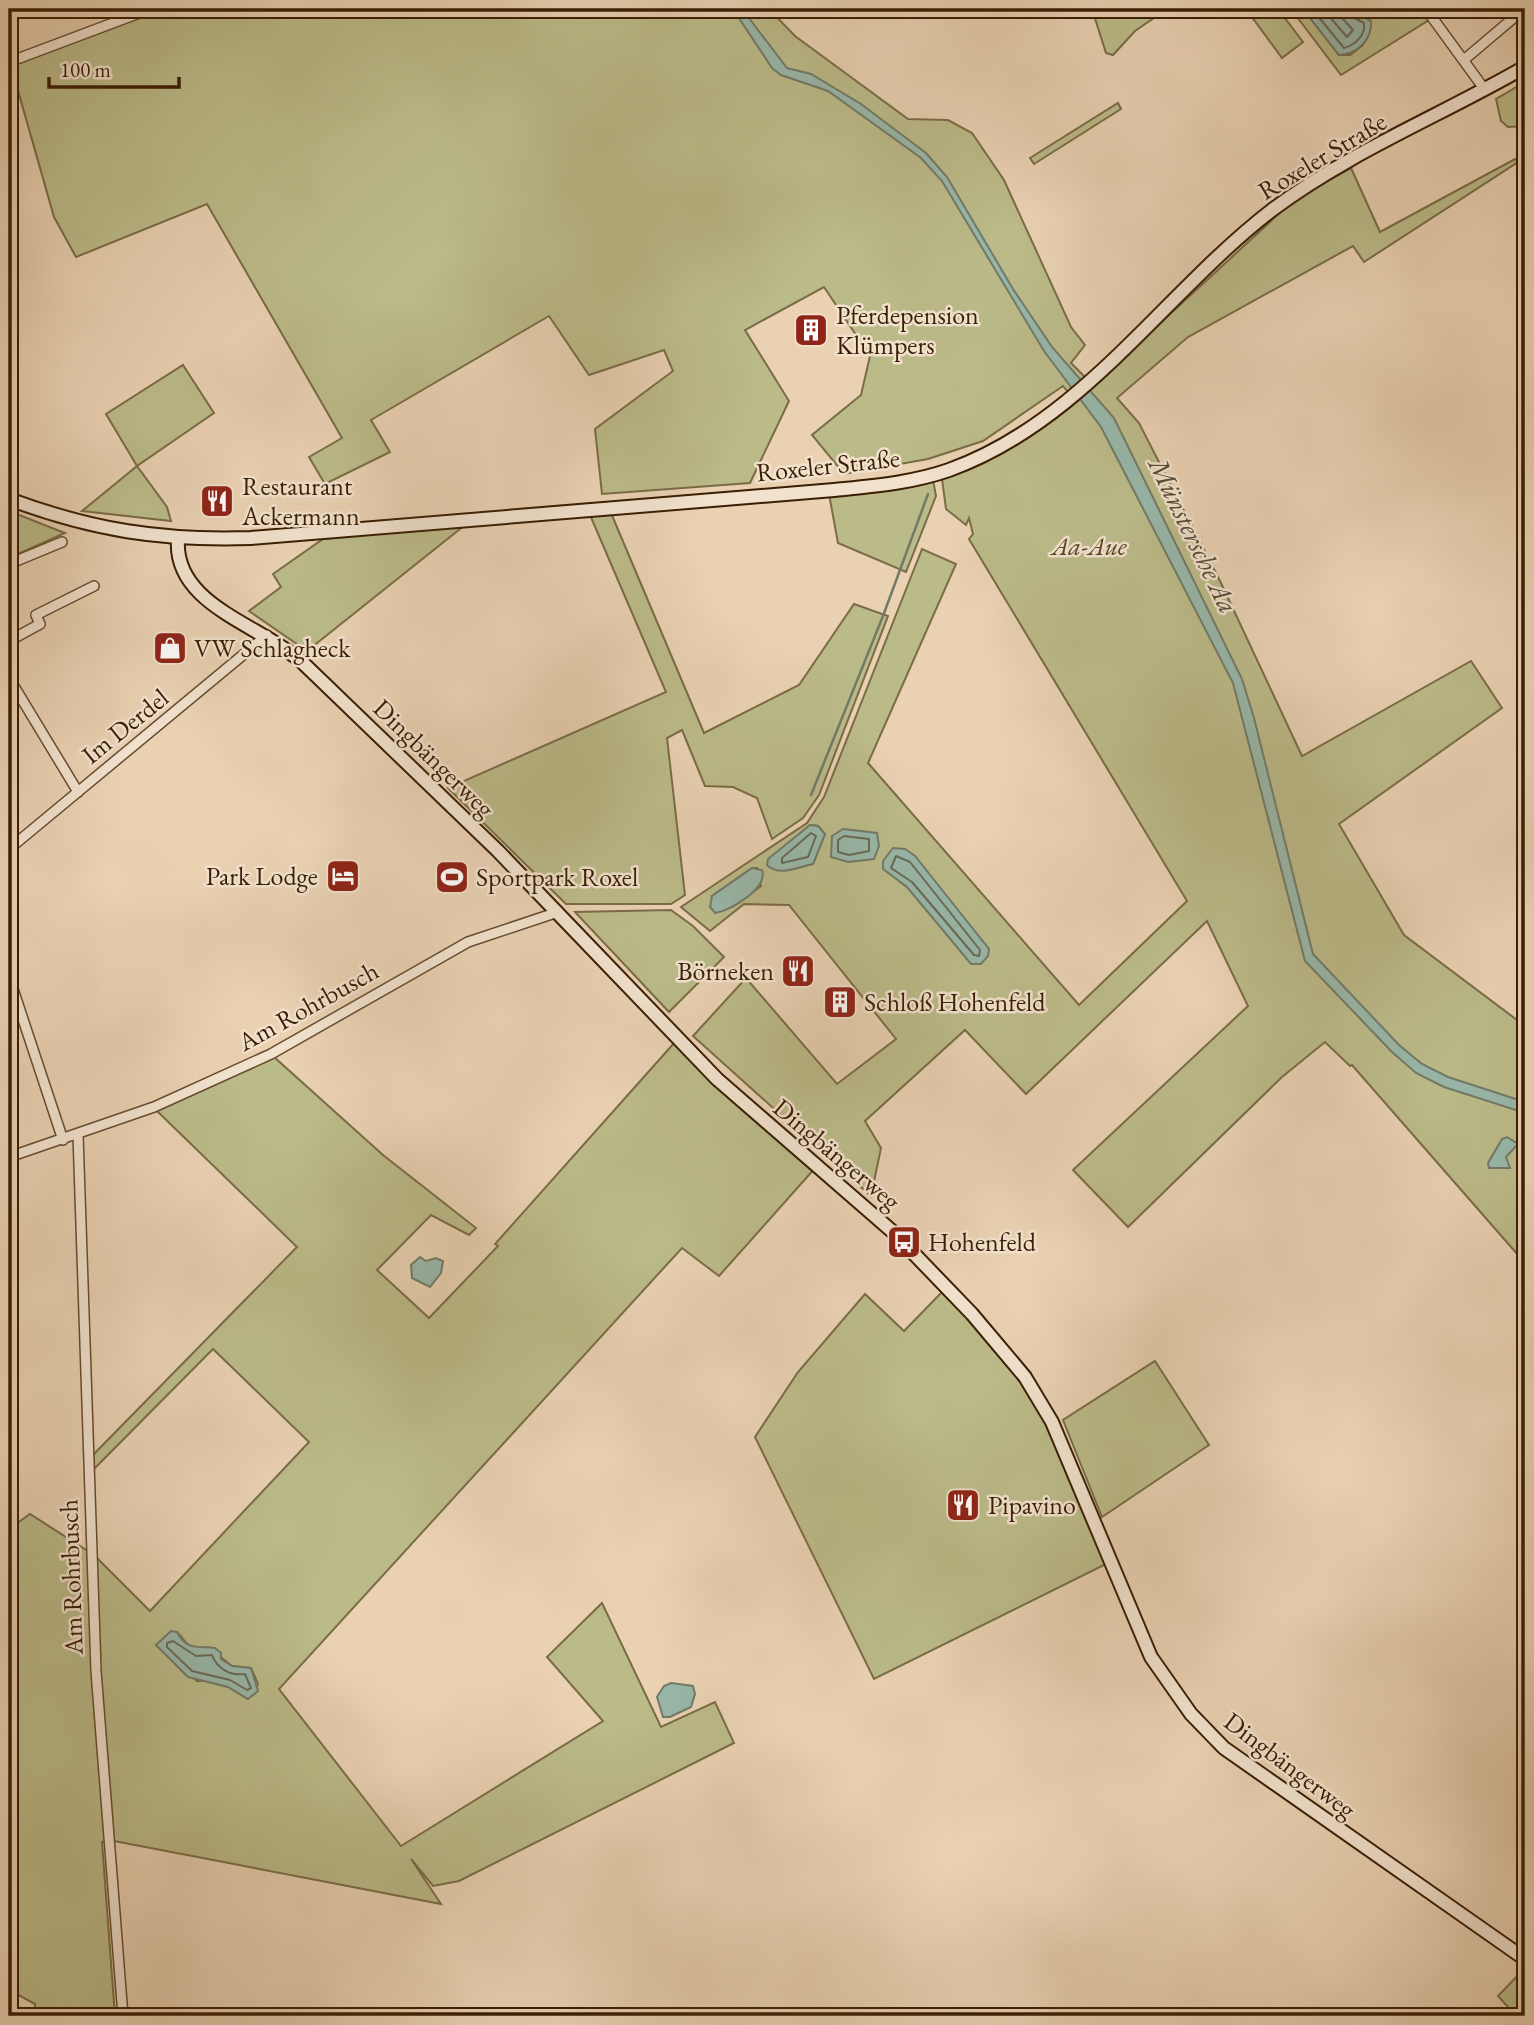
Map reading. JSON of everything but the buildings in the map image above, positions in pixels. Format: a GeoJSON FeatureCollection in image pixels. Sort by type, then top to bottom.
{"type":"FeatureCollection","features":[{"type":"Feature","properties":{"kind":"main road","name":"Roxeler Straße"},"geometry":{"type":"LineString","coordinates":[[9,499],[86,525],[178,539],[295,535],[885,485],[946,471],[1017,439],[1068,400],[1271,211],[1323,176],[1525,67]]}},
{"type":"Feature","properties":{"kind":"main road","name":"Dingbängerweg"},"geometry":{"type":"LineString","coordinates":[[178,539],[178,562],[194,590],[210,603],[267,635],[303,663],[558,912],[717,1079],[894,1232],[972,1314],[1025,1377],[1058,1434],[1151,1657],[1191,1714],[1209,1734],[1224,1748],[1457,1914],[1525,1959]]}},
{"type":"Feature","properties":{"kind":"street"},"geometry":{"type":"LineString","coordinates":[[9,62],[150,9]]}},
{"type":"Feature","properties":{"kind":"street"},"geometry":{"type":"LineString","coordinates":[[1426,9],[1485,90]]}},
{"type":"Feature","properties":{"kind":"street"},"geometry":{"type":"LineString","coordinates":[[1465,59],[1524,9]]}},
{"type":"Feature","properties":{"kind":"street"},"geometry":{"type":"LineString","coordinates":[[9,564],[62,542]]}},
{"type":"Feature","properties":{"kind":"street"},"geometry":{"type":"LineString","coordinates":[[9,641],[40,624],[36,615],[94,586]]}},
{"type":"Feature","properties":{"kind":"street","name":"Im Derdel"},"geometry":{"type":"LineString","coordinates":[[9,849],[267,635]]}},
{"type":"Feature","properties":{"kind":"street"},"geometry":{"type":"LineString","coordinates":[[9,678],[78,792]]}},
{"type":"Feature","properties":{"kind":"street"},"geometry":{"type":"LineString","coordinates":[[9,704],[19,698]]}},
{"type":"Feature","properties":{"kind":"street","name":"Am Rohrbusch"},"geometry":{"type":"LineString","coordinates":[[9,1157],[154,1107],[271,1054],[468,942],[558,912]]}},
{"type":"Feature","properties":{"kind":"street"},"geometry":{"type":"LineString","coordinates":[[9,977],[64,1140]]}},
{"type":"Feature","properties":{"kind":"street","name":"Am Rohrbusch"},"geometry":{"type":"LineString","coordinates":[[78,1135],[96,1671],[123,2016]]}},
{"type":"Feature","properties":{"kind":"green space","name":"Aa-Aue"},"geometry":{"type":"Polygon","coordinates":[[[159,9],[769,9],[795,36],[908,119],[948,120],[972,133],[1004,180],[1071,327],[1085,345],[1071,363],[1093,385],[1296,198],[1351,168],[1380,232],[1515,159],[1518,162],[1364,262],[1353,246],[1188,337],[1117,398],[1139,423],[1220,581],[1302,756],[1471,661],[1502,708],[1339,824],[1404,935],[1525,1026],[1525,1263],[1352,1065],[1325,1042],[1282,1077],[1128,1227],[1073,1170],[1248,1006],[1207,921],[1026,1094],[965,1030],[865,1121],[881,1148],[871,1196],[693,1036],[746,978],[837,1084],[896,1039],[789,905],[744,904],[710,931],[681,907],[807,823],[824,797],[922,549],[956,564],[868,763],[1079,1005],[1187,901],[969,539],[973,534],[969,518],[966,525],[946,509],[942,479],[1012,445],[1060,413],[1075,401],[1063,386],[983,441],[928,459],[844,474],[812,435],[861,395],[870,356],[824,287],[745,330],[789,401],[750,483],[602,494],[595,429],[673,371],[664,350],[589,375],[549,316],[371,420],[390,452],[325,484],[309,457],[342,438],[207,204],[76,257],[54,217],[11,66],[159,9]],[[810,825],[782,849],[789,870],[813,864],[825,834],[818,826],[810,825]],[[752,868],[712,896],[732,907],[761,886],[757,868],[752,868]],[[899,881],[989,949],[952,906],[899,881]]]}},
{"type":"Feature","properties":{"kind":"green space"},"geometry":{"type":"Polygon","coordinates":[[[1092,9],[1167,9],[1135,31],[1113,55],[1106,53],[1092,9]]]}},
{"type":"Feature","properties":{"kind":"green space"},"geometry":{"type":"Polygon","coordinates":[[[1246,9],[1278,9],[1303,42],[1282,58],[1246,9]]]}},
{"type":"Feature","properties":{"kind":"green space"},"geometry":{"type":"Polygon","coordinates":[[[1291,9],[1303,9],[1339,55],[1350,55],[1363,45],[1356,9],[1420,9],[1429,20],[1341,75],[1291,9]]]}},
{"type":"Feature","properties":{"kind":"green space"},"geometry":{"type":"Polygon","coordinates":[[[1525,82],[1525,126],[1508,127],[1501,121],[1496,99],[1525,82]]]}},
{"type":"Feature","properties":{"kind":"green space"},"geometry":{"type":"Polygon","coordinates":[[[1118,103],[1121,109],[1034,164],[1030,158],[1118,103]]]}},
{"type":"Feature","properties":{"kind":"green space"},"geometry":{"type":"Polygon","coordinates":[[[183,365],[214,413],[137,466],[106,414],[183,365]]]}},
{"type":"Feature","properties":{"kind":"green space"},"geometry":{"type":"Polygon","coordinates":[[[137,466],[167,507],[171,521],[82,511],[137,466]]]}},
{"type":"Feature","properties":{"kind":"green space"},"geometry":{"type":"Polygon","coordinates":[[[933,480],[936,496],[906,572],[838,543],[829,494],[933,480]]]}},
{"type":"Feature","properties":{"kind":"green space"},"geometry":{"type":"Polygon","coordinates":[[[9,511],[65,533],[9,558],[9,511]]]}},
{"type":"Feature","properties":{"kind":"green space"},"geometry":{"type":"Polygon","coordinates":[[[611,513],[704,733],[799,685],[854,604],[888,616],[819,795],[803,818],[772,839],[757,798],[733,787],[705,786],[682,730],[667,738],[685,895],[671,904],[566,904],[448,788],[666,692],[590,515],[611,513]]]}},
{"type":"Feature","properties":{"kind":"green space"},"geometry":{"type":"Polygon","coordinates":[[[465,525],[307,651],[249,611],[281,587],[273,574],[323,539],[465,525]]]}},
{"type":"Feature","properties":{"kind":"green space"},"geometry":{"type":"Polygon","coordinates":[[[671,910],[693,926],[724,957],[669,1012],[575,912],[671,910]]]}},
{"type":"Feature","properties":{"kind":"green space"},"geometry":{"type":"Polygon","coordinates":[[[675,1042],[816,1167],[719,1276],[682,1248],[279,1689],[401,1846],[603,1721],[547,1657],[602,1603],[661,1727],[715,1702],[734,1743],[459,1881],[433,1886],[411,1859],[441,1904],[109,1840],[102,1842],[115,2016],[35,2016],[35,2004],[15,1993],[9,1966],[9,1529],[30,1514],[94,1555],[150,1611],[309,1442],[213,1349],[91,1472],[91,1457],[297,1247],[157,1111],[274,1057],[383,1155],[476,1228],[469,1235],[431,1215],[377,1270],[429,1318],[498,1246],[495,1244],[675,1042]],[[177,1632],[156,1645],[197,1681],[209,1681],[228,1687],[248,1699],[258,1684],[251,1668],[232,1666],[208,1647],[199,1650],[188,1645],[177,1632]]]}},
{"type":"Feature","properties":{"kind":"green space"},"geometry":{"type":"Polygon","coordinates":[[[944,1290],[1021,1377],[1046,1425],[1106,1564],[874,1679],[755,1437],[798,1372],[865,1294],[904,1331],[944,1290]]]}},
{"type":"Feature","properties":{"kind":"green space"},"geometry":{"type":"Polygon","coordinates":[[[1155,1361],[1209,1445],[1102,1517],[1063,1420],[1155,1361]]]}},
{"type":"Feature","properties":{"kind":"green space"},"geometry":{"type":"Polygon","coordinates":[[[1525,1968],[1525,2016],[1516,2016],[1498,1996],[1525,1968]]]}},
{"type":"Feature","properties":{"kind":"water"},"geometry":{"type":"Polygon","coordinates":[[[733,9],[742,9],[787,68],[811,74],[861,104],[926,153],[947,177],[1013,289],[1052,347],[1114,418],[1242,679],[1313,954],[1399,1045],[1422,1064],[1448,1077],[1525,1102],[1525,1113],[1444,1087],[1416,1073],[1392,1052],[1305,961],[1233,683],[1101,427],[1044,351],[942,181],[921,158],[828,91],[781,75],[772,68],[733,9]]]}},
{"type":"Feature","properties":{"kind":"water"},"geometry":{"type":"Polygon","coordinates":[[[1303,9],[1356,9],[1359,15],[1371,21],[1371,28],[1358,49],[1339,55],[1303,9]]]}},
{"type":"Feature","properties":{"kind":"water"},"geometry":{"type":"Polygon","coordinates":[[[810,825],[818,826],[825,834],[813,864],[783,871],[767,865],[768,859],[810,825]]]}},
{"type":"Feature","properties":{"kind":"water"},"geometry":{"type":"Polygon","coordinates":[[[843,829],[877,833],[879,846],[874,859],[848,862],[831,857],[832,836],[843,829]]]}},
{"type":"Feature","properties":{"kind":"water"},"geometry":{"type":"Polygon","coordinates":[[[893,848],[905,849],[915,856],[989,949],[988,956],[981,964],[971,964],[907,887],[883,869],[883,861],[893,848]]]}},
{"type":"Feature","properties":{"kind":"water"},"geometry":{"type":"Polygon","coordinates":[[[752,868],[762,870],[760,884],[739,903],[715,913],[710,907],[712,896],[752,868]]]}},
{"type":"Feature","properties":{"kind":"water"},"geometry":{"type":"Polygon","coordinates":[[[1507,1137],[1518,1144],[1506,1157],[1510,1168],[1489,1168],[1488,1163],[1502,1139],[1507,1137]]]}},
{"type":"Feature","properties":{"kind":"water"},"geometry":{"type":"Polygon","coordinates":[[[420,1257],[426,1261],[436,1258],[443,1261],[441,1273],[430,1287],[412,1278],[411,1265],[420,1257]]]}},
{"type":"Feature","properties":{"kind":"water"},"geometry":{"type":"Polygon","coordinates":[[[171,1631],[177,1632],[189,1645],[215,1648],[221,1653],[221,1659],[232,1666],[251,1668],[258,1691],[248,1699],[228,1687],[188,1677],[156,1645],[171,1631]]]}},
{"type":"Feature","properties":{"kind":"water"},"geometry":{"type":"Polygon","coordinates":[[[671,1683],[693,1686],[695,1694],[691,1707],[670,1717],[663,1717],[657,1697],[664,1686],[671,1683]]]}},
{"type":"Feature","properties":{"kind":"waterway"},"geometry":{"type":"LineString","coordinates":[[811,795],[883,616],[928,494]]}},
{"type":"Feature","properties":{"kind":"place","name":"Pferdepension Klümpers"},"geometry":{"type":"Point","coordinates":[811,330]}},
{"type":"Feature","properties":{"kind":"place","name":"Restaurant Ackermann"},"geometry":{"type":"Point","coordinates":[217,501]}},
{"type":"Feature","properties":{"kind":"place","name":"VW Schlagheck"},"geometry":{"type":"Point","coordinates":[170,648]}},
{"type":"Feature","properties":{"kind":"place","name":"Park Lodge"},"geometry":{"type":"Point","coordinates":[343,876]}},
{"type":"Feature","properties":{"kind":"place","name":"Sportpark Roxel"},"geometry":{"type":"Point","coordinates":[452,877]}},
{"type":"Feature","properties":{"kind":"place","name":"Börneken"},"geometry":{"type":"Point","coordinates":[798,971]}},
{"type":"Feature","properties":{"kind":"place","name":"Schloß Hohenfeld"},"geometry":{"type":"Point","coordinates":[840,1002]}},
{"type":"Feature","properties":{"kind":"place","name":"Hohenfeld"},"geometry":{"type":"Point","coordinates":[904,1242]}},
{"type":"Feature","properties":{"kind":"place","name":"Pipavino"},"geometry":{"type":"Point","coordinates":[963,1505]}},
{"type":"Feature","properties":{"kind":"water label","name":"Münstersche Aa"},"geometry":{"type":"Point","coordinates":[1194,535]}}]}
